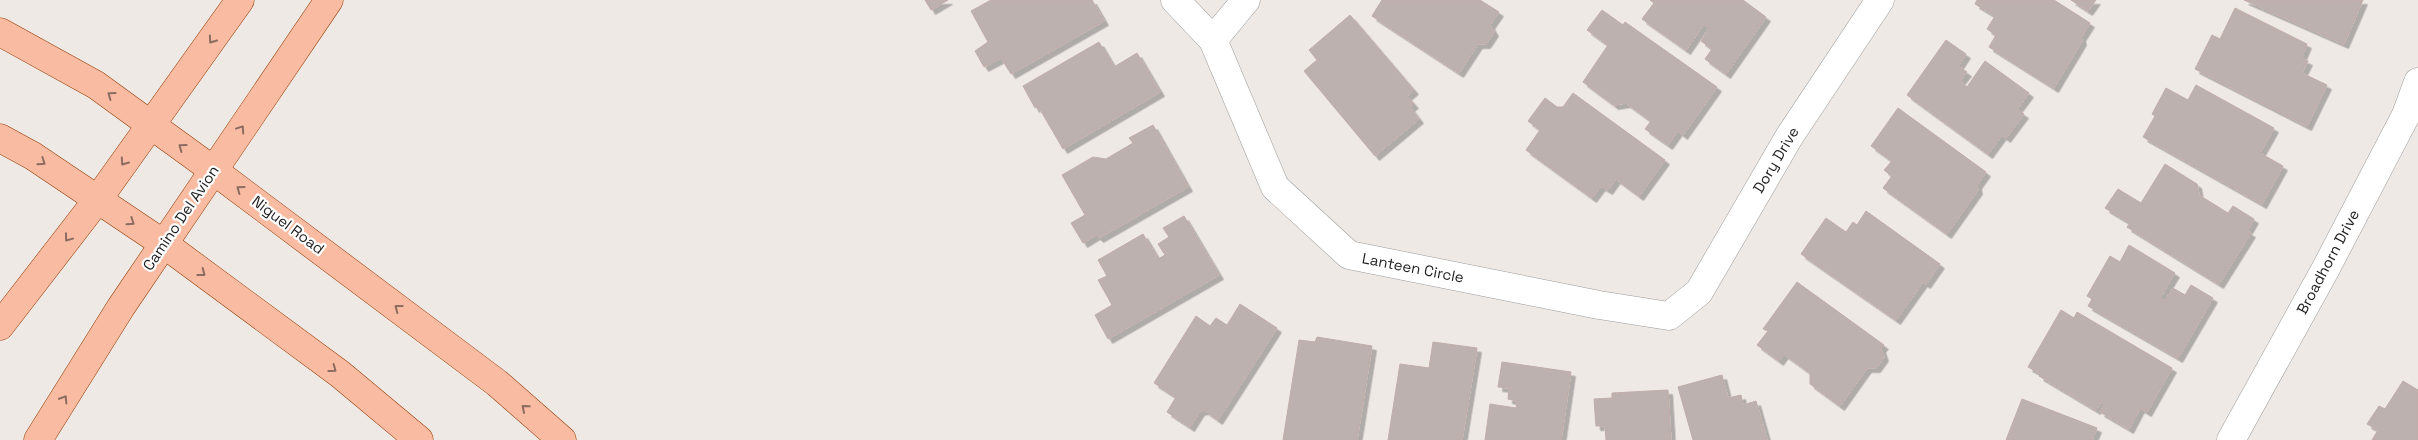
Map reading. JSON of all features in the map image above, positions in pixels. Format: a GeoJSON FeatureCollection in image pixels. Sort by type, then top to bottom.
{"type":"FeatureCollection","features":[{"type":"Feature","properties":{"kind":"main road"},"geometry":{"type":"LineString","coordinates":[[0,326],[98,199],[240,0]]}},
{"type":"Feature","properties":{"kind":"main road","name":"Camino Del Avion"},"geometry":{"type":"LineString","coordinates":[[38,440],[164,244],[328,0]]}},
{"type":"Feature","properties":{"kind":"main road","name":"Niguel Road"},"geometry":{"type":"LineString","coordinates":[[0,32],[96,85],[150,124],[497,383],[562,440]]}},
{"type":"Feature","properties":{"kind":"main road"},"geometry":{"type":"LineString","coordinates":[[0,138],[33,156],[164,244],[340,374],[419,440]]}},
{"type":"Feature","properties":{"kind":"street","name":"Lanteen Circle"},"geometry":{"type":"LineString","coordinates":[[1174,0],[1213,40],[1275,187],[1349,255],[1599,305],[1669,316]]}},
{"type":"Feature","properties":{"kind":"street"},"geometry":{"type":"LineString","coordinates":[[1213,40],[1246,0]]}},
{"type":"Feature","properties":{"kind":"street","name":"Dory Drive"},"geometry":{"type":"LineString","coordinates":[[1669,316],[1699,292],[1789,137],[1880,0]]}},
{"type":"Feature","properties":{"kind":"street","name":"Broadhorn Drive"},"geometry":{"type":"LineString","coordinates":[[2232,440],[2325,270],[2406,115],[2418,82]]}},
{"type":"Feature","properties":{"kind":"building"},"geometry":{"type":"Polygon","coordinates":[[[925,0],[948,0],[931,10],[925,0]]]}},
{"type":"Feature","properties":{"kind":"building"},"geometry":{"type":"Polygon","coordinates":[[[991,0],[1092,0],[1104,21],[1011,74],[1001,58],[984,67],[975,51],[988,42],[971,11],[991,0]]]}},
{"type":"Feature","properties":{"kind":"building"},"geometry":{"type":"Polygon","coordinates":[[[1382,0],[1480,0],[1499,12],[1490,25],[1494,32],[1486,44],[1478,44],[1459,73],[1372,16],[1382,0]]]}},
{"type":"Feature","properties":{"kind":"building"},"geometry":{"type":"Polygon","coordinates":[[[1650,0],[1743,0],[1766,17],[1726,74],[1705,59],[1712,49],[1701,41],[1709,28],[1704,24],[1686,50],[1642,19],[1654,3],[1650,0]]]}},
{"type":"Feature","properties":{"kind":"building"},"geometry":{"type":"Polygon","coordinates":[[[1977,0],[2054,0],[2090,23],[2081,37],[2082,41],[2054,88],[1989,47],[1996,35],[1987,29],[1995,16],[1975,4],[1977,0]]]}},
{"type":"Feature","properties":{"kind":"building"},"geometry":{"type":"Polygon","coordinates":[[[2071,0],[2096,0],[2088,11],[2071,0]]]}},
{"type":"Feature","properties":{"kind":"building"},"geometry":{"type":"Polygon","coordinates":[[[2244,0],[2363,0],[2344,44],[2244,0]]]}},
{"type":"Feature","properties":{"kind":"building"},"geometry":{"type":"Polygon","coordinates":[[[2235,8],[2307,44],[2301,58],[2308,61],[2302,73],[2327,85],[2307,126],[2195,69],[2212,35],[2220,39],[2235,8]]]}},
{"type":"Feature","properties":{"kind":"building"},"geometry":{"type":"Polygon","coordinates":[[[1602,10],[1623,25],[1625,22],[1717,87],[1683,135],[1678,131],[1668,145],[1645,129],[1651,121],[1626,103],[1614,105],[1583,82],[1608,45],[1587,30],[1602,10]]]}},
{"type":"Feature","properties":{"kind":"building"},"geometry":{"type":"Polygon","coordinates":[[[1350,15],[1414,90],[1407,96],[1414,104],[1410,107],[1419,119],[1375,156],[1304,71],[1317,60],[1309,50],[1350,15]]]}},
{"type":"Feature","properties":{"kind":"building"},"geometry":{"type":"Polygon","coordinates":[[[1946,40],[1966,54],[1958,66],[1967,72],[1960,81],[1967,87],[1985,61],[2029,93],[2017,109],[2024,114],[2006,138],[2002,135],[1988,154],[1907,95],[1946,40]]]}},
{"type":"Feature","properties":{"kind":"building"},"geometry":{"type":"Polygon","coordinates":[[[1099,42],[1114,67],[1137,53],[1160,92],[1063,149],[1038,106],[1035,108],[1023,86],[1099,42]]]}},
{"type":"Feature","properties":{"kind":"building"},"geometry":{"type":"Polygon","coordinates":[[[2196,85],[2274,128],[2260,153],[2283,166],[2262,204],[2143,137],[2155,116],[2152,114],[2166,88],[2188,100],[2196,85]]]}},
{"type":"Feature","properties":{"kind":"building"},"geometry":{"type":"Polygon","coordinates":[[[1573,93],[1665,160],[1639,196],[1616,179],[1608,190],[1601,186],[1592,198],[1526,150],[1540,130],[1528,121],[1545,98],[1557,107],[1563,107],[1573,93]]]}},
{"type":"Feature","properties":{"kind":"building"},"geometry":{"type":"Polygon","coordinates":[[[1898,108],[1986,172],[1977,185],[1978,190],[1947,234],[1883,188],[1892,176],[1884,170],[1892,161],[1871,146],[1898,108]]]}},
{"type":"Feature","properties":{"kind":"building"},"geometry":{"type":"Polygon","coordinates":[[[1153,125],[1188,187],[1099,238],[1096,235],[1083,243],[1071,223],[1085,215],[1062,175],[1093,157],[1106,159],[1133,143],[1129,138],[1153,125]]]}},
{"type":"Feature","properties":{"kind":"building"},"geometry":{"type":"Polygon","coordinates":[[[2165,164],[2197,184],[2199,195],[2228,213],[2233,206],[2254,219],[2247,231],[2251,233],[2219,284],[2127,227],[2130,223],[2105,208],[2118,189],[2141,203],[2165,164]]]}},
{"type":"Feature","properties":{"kind":"building"},"geometry":{"type":"Polygon","coordinates":[[[1866,211],[1940,264],[1926,284],[1923,282],[1896,320],[1801,254],[1826,218],[1846,232],[1853,222],[1857,225],[1866,211]]]}},
{"type":"Feature","properties":{"kind":"building"},"geometry":{"type":"Polygon","coordinates":[[[1184,216],[1219,275],[1108,339],[1095,315],[1112,305],[1098,280],[1107,276],[1098,260],[1143,234],[1158,259],[1165,255],[1158,244],[1169,237],[1163,228],[1184,216]]]}},
{"type":"Feature","properties":{"kind":"building"},"geometry":{"type":"Polygon","coordinates":[[[2129,245],[2175,273],[2160,298],[2165,301],[2173,288],[2185,295],[2191,285],[2213,298],[2178,358],[2088,306],[2092,299],[2087,296],[2110,256],[2120,262],[2129,245]]]}},
{"type":"Feature","properties":{"kind":"building"},"geometry":{"type":"Polygon","coordinates":[[[1797,282],[1884,345],[1881,348],[1884,357],[1876,368],[1867,368],[1840,406],[1810,384],[1810,373],[1784,354],[1779,361],[1757,345],[1768,331],[1763,329],[1797,282]]]}},
{"type":"Feature","properties":{"kind":"building"},"geometry":{"type":"Polygon","coordinates":[[[1240,304],[1277,328],[1218,420],[1204,410],[1200,411],[1190,427],[1167,412],[1176,397],[1154,383],[1196,316],[1210,326],[1216,318],[1227,325],[1240,304]]]}},
{"type":"Feature","properties":{"kind":"building"},"geometry":{"type":"Polygon","coordinates":[[[2061,310],[2074,318],[2077,312],[2172,368],[2147,412],[2140,408],[2129,429],[2100,412],[2105,404],[2102,402],[2096,410],[2039,376],[2041,374],[2028,367],[2061,310]]]}},
{"type":"Feature","properties":{"kind":"building"},"geometry":{"type":"Polygon","coordinates":[[[1317,337],[1372,346],[1357,440],[1283,440],[1299,340],[1315,342],[1317,337]]]}},
{"type":"Feature","properties":{"kind":"building"},"geometry":{"type":"Polygon","coordinates":[[[1433,342],[1477,348],[1462,440],[1388,440],[1400,364],[1429,368],[1433,342]]]}},
{"type":"Feature","properties":{"kind":"building"},"geometry":{"type":"Polygon","coordinates":[[[1502,362],[1571,372],[1561,440],[1485,440],[1490,404],[1516,408],[1517,401],[1508,399],[1509,388],[1498,387],[1502,362]]]}},
{"type":"Feature","properties":{"kind":"building"},"geometry":{"type":"Polygon","coordinates":[[[1722,375],[1728,398],[1741,395],[1743,405],[1756,401],[1767,440],[1693,440],[1678,387],[1722,375]]]}},
{"type":"Feature","properties":{"kind":"building"},"geometry":{"type":"Polygon","coordinates":[[[2403,381],[2418,390],[2418,440],[2372,440],[2378,430],[2367,424],[2379,406],[2385,409],[2403,381]]]}},
{"type":"Feature","properties":{"kind":"building"},"geometry":{"type":"Polygon","coordinates":[[[1668,390],[1671,440],[1606,440],[1605,426],[1596,426],[1594,399],[1612,398],[1612,393],[1668,390]]]}},
{"type":"Feature","properties":{"kind":"building"},"geometry":{"type":"Polygon","coordinates":[[[2022,399],[2097,428],[2092,440],[2006,440],[2022,399]]]}}]}
